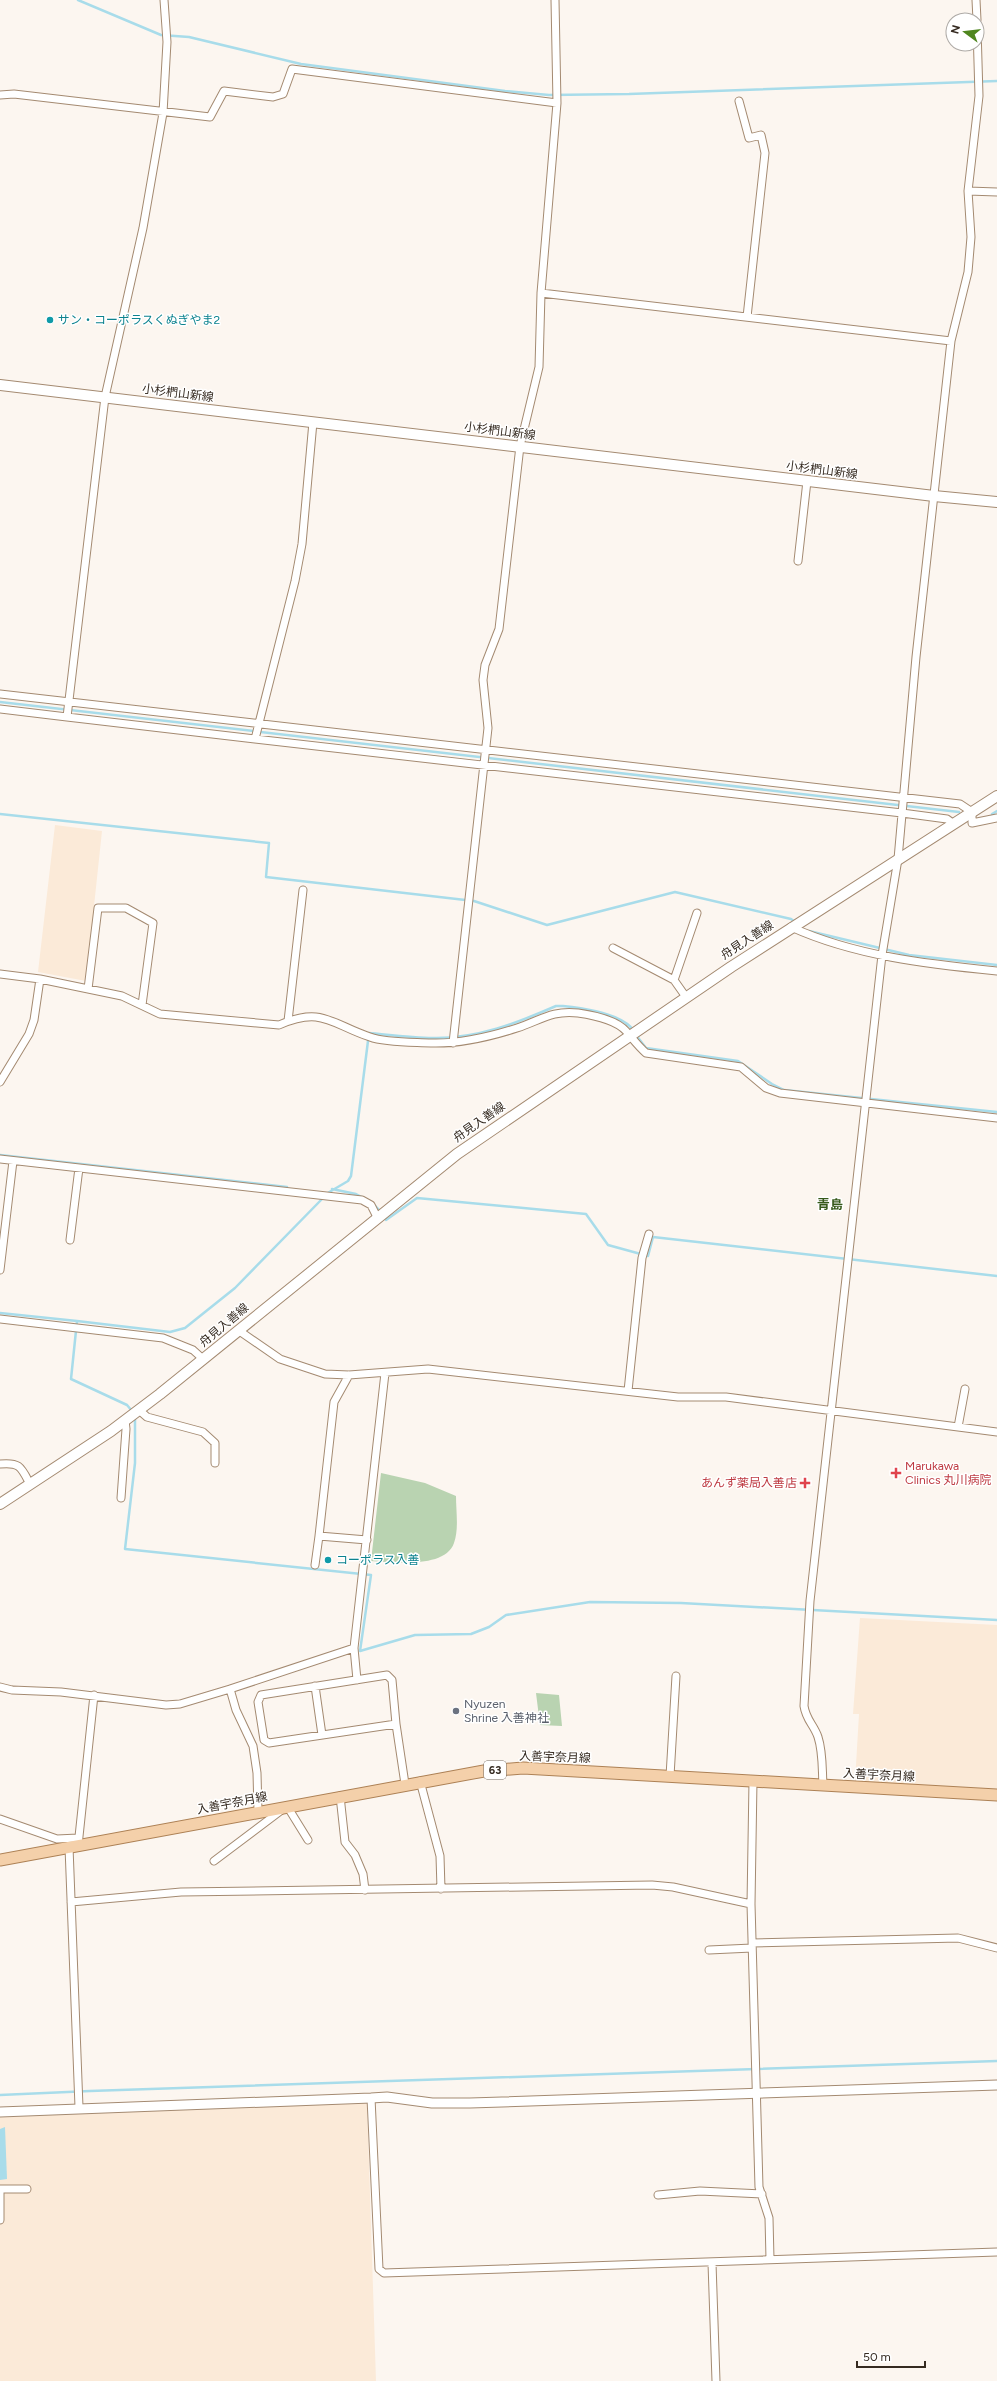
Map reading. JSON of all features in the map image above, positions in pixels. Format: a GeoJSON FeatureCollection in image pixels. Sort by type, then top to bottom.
{"type":"FeatureCollection","features":[{"type":"Feature","properties":{"kind":"main road","name":"小杉椚山新線"},"geometry":{"type":"LineString","coordinates":[[0,385],[934,496],[997,502]]}},
{"type":"Feature","properties":{"kind":"main road","name":"舟見入善線"},"geometry":{"type":"LineString","coordinates":[[0,1504],[139,1410],[376,1217],[457,1154],[791,927],[997,796]]}},
{"type":"Feature","properties":{"kind":"main road","name":"入善宇奈月線"},"geometry":{"type":"LineString","coordinates":[[0,1860],[75,1844],[484,1770],[523,1768],[997,1795]]}},
{"type":"Feature","properties":{"kind":"street"},"geometry":{"type":"LineString","coordinates":[[67,717],[105,397],[142,235],[163,113],[167,42],[164,0]]}},
{"type":"Feature","properties":{"kind":"street"},"geometry":{"type":"LineString","coordinates":[[453,1043],[488,728],[484,673],[499,629],[520,446],[539,367],[541,293],[557,103],[555,0]]}},
{"type":"Feature","properties":{"kind":"street"},"geometry":{"type":"LineString","coordinates":[[976,0],[977,12]]}},
{"type":"Feature","properties":{"kind":"street"},"geometry":{"type":"LineString","coordinates":[[823,1785],[821,1748],[817,1735],[806,1717],[804,1706],[810,1601],[882,955],[898,859],[916,656],[951,341],[968,272],[971,237],[968,190],[979,96],[978,52]]}},
{"type":"Feature","properties":{"kind":"street"},"geometry":{"type":"LineString","coordinates":[[0,95],[14,94],[163,113],[210,117],[224,91],[273,97],[283,94],[292,68],[557,103]]}},
{"type":"Feature","properties":{"kind":"street"},"geometry":{"type":"LineString","coordinates":[[739,102],[749,138],[761,135],[765,153],[747,317]]}},
{"type":"Feature","properties":{"kind":"street"},"geometry":{"type":"LineString","coordinates":[[968,190],[997,192]]}},
{"type":"Feature","properties":{"kind":"street"},"geometry":{"type":"LineString","coordinates":[[541,293],[951,341]]}},
{"type":"Feature","properties":{"kind":"street"},"geometry":{"type":"LineString","coordinates":[[255,739],[257,723],[295,581],[302,544],[313,422]]}},
{"type":"Feature","properties":{"kind":"street"},"geometry":{"type":"LineString","coordinates":[[798,561],[807,481]]}},
{"type":"Feature","properties":{"kind":"street"},"geometry":{"type":"LineString","coordinates":[[0,694],[486,749],[903,799],[960,804],[972,812],[972,823],[997,818]]}},
{"type":"Feature","properties":{"kind":"street"},"geometry":{"type":"LineString","coordinates":[[0,709],[902,811],[947,819],[954,824]]}},
{"type":"Feature","properties":{"kind":"street"},"geometry":{"type":"LineString","coordinates":[[288,1021],[303,890]]}},
{"type":"Feature","properties":{"kind":"street"},"geometry":{"type":"LineString","coordinates":[[88,989],[98,908],[126,908],[153,922],[142,1005]]}},
{"type":"Feature","properties":{"kind":"street"},"geometry":{"type":"LineString","coordinates":[[674,980],[697,913]]}},
{"type":"Feature","properties":{"kind":"street"},"geometry":{"type":"LineString","coordinates":[[791,927],[816,939],[910,962],[997,971]]}},
{"type":"Feature","properties":{"kind":"street"},"geometry":{"type":"LineString","coordinates":[[613,948],[674,980],[686,997]]}},
{"type":"Feature","properties":{"kind":"street"},"geometry":{"type":"LineString","coordinates":[[0,974],[40,979],[122,996],[160,1014],[279,1025],[307,1016],[330,1020],[372,1038],[453,1043],[488,1036],[559,1011],[580,1013],[613,1022],[625,1030],[646,1053],[742,1067],[766,1088],[780,1093],[997,1118]]}},
{"type":"Feature","properties":{"kind":"street"},"geometry":{"type":"LineString","coordinates":[[0,1082],[28,1034],[34,1020],[40,979]]}},
{"type":"Feature","properties":{"kind":"street"},"geometry":{"type":"LineString","coordinates":[[0,1159],[362,1200],[371,1205],[376,1217]]}},
{"type":"Feature","properties":{"kind":"street"},"geometry":{"type":"LineString","coordinates":[[0,1270],[13,1161]]}},
{"type":"Feature","properties":{"kind":"street"},"geometry":{"type":"LineString","coordinates":[[70,1240],[79,1168]]}},
{"type":"Feature","properties":{"kind":"street"},"geometry":{"type":"LineString","coordinates":[[628,1391],[642,1258],[649,1234]]}},
{"type":"Feature","properties":{"kind":"street"},"geometry":{"type":"LineString","coordinates":[[0,1319],[163,1338],[193,1350],[203,1359]]}},
{"type":"Feature","properties":{"kind":"street"},"geometry":{"type":"LineString","coordinates":[[238,1330],[280,1359],[297,1366],[325,1374],[349,1375],[423,1369],[678,1397],[726,1397],[997,1432]]}},
{"type":"Feature","properties":{"kind":"street"},"geometry":{"type":"LineString","coordinates":[[357,1680],[354,1648],[385,1373]]}},
{"type":"Feature","properties":{"kind":"street"},"geometry":{"type":"LineString","coordinates":[[315,1565],[334,1402],[349,1375]]}},
{"type":"Feature","properties":{"kind":"street"},"geometry":{"type":"LineString","coordinates":[[958,1427],[965,1389]]}},
{"type":"Feature","properties":{"kind":"street"},"geometry":{"type":"LineString","coordinates":[[139,1410],[147,1417],[203,1432],[214,1443],[215,1463]]}},
{"type":"Feature","properties":{"kind":"street"},"geometry":{"type":"LineString","coordinates":[[121,1498],[126,1429],[125,1420]]}},
{"type":"Feature","properties":{"kind":"street"},"geometry":{"type":"LineString","coordinates":[[0,1464],[12,1463],[21,1467],[30,1484]]}},
{"type":"Feature","properties":{"kind":"street"},"geometry":{"type":"LineString","coordinates":[[319,1536],[367,1540]]}},
{"type":"Feature","properties":{"kind":"street"},"geometry":{"type":"LineString","coordinates":[[0,1687],[12,1690],[94,1695],[136,1702],[180,1704],[354,1648]]}},
{"type":"Feature","properties":{"kind":"street"},"geometry":{"type":"LineString","coordinates":[[396,1724],[270,1743],[264,1740],[258,1702],[261,1695],[387,1675],[392,1680],[396,1724],[405,1784]]}},
{"type":"Feature","properties":{"kind":"street"},"geometry":{"type":"LineString","coordinates":[[670,1776],[676,1676]]}},
{"type":"Feature","properties":{"kind":"street"},"geometry":{"type":"LineString","coordinates":[[315,1686],[322,1735]]}},
{"type":"Feature","properties":{"kind":"street"},"geometry":{"type":"LineString","coordinates":[[230,1689],[236,1710],[253,1746],[257,1773],[258,1811]]}},
{"type":"Feature","properties":{"kind":"street"},"geometry":{"type":"LineString","coordinates":[[79,2107],[71,1902],[75,1844],[94,1695]]}},
{"type":"Feature","properties":{"kind":"street"},"geometry":{"type":"LineString","coordinates":[[420,1781],[440,1856],[441,1889]]}},
{"type":"Feature","properties":{"kind":"street"},"geometry":{"type":"LineString","coordinates":[[753,1781],[751,1904],[759,2187],[769,2218],[770,2259]]}},
{"type":"Feature","properties":{"kind":"street"},"geometry":{"type":"LineString","coordinates":[[340,1796],[345,1842],[355,1855],[363,1874],[365,1890]]}},
{"type":"Feature","properties":{"kind":"street"},"geometry":{"type":"LineString","coordinates":[[214,1861],[287,1806],[308,1840]]}},
{"type":"Feature","properties":{"kind":"street"},"geometry":{"type":"LineString","coordinates":[[0,1819],[75,1844]]}},
{"type":"Feature","properties":{"kind":"street"},"geometry":{"type":"LineString","coordinates":[[71,1902],[181,1892],[652,1885],[673,1887],[751,1904]]}},
{"type":"Feature","properties":{"kind":"street"},"geometry":{"type":"LineString","coordinates":[[709,1950],[752,1946],[958,1938],[997,1948]]}},
{"type":"Feature","properties":{"kind":"street"},"geometry":{"type":"LineString","coordinates":[[0,2112],[79,2107],[387,2097],[432,2103],[470,2103],[997,2085]]}},
{"type":"Feature","properties":{"kind":"street"},"geometry":{"type":"LineString","coordinates":[[371,2098],[379,2269],[384,2273],[712,2263],[770,2259],[997,2252]]}},
{"type":"Feature","properties":{"kind":"street"},"geometry":{"type":"LineString","coordinates":[[0,2220],[0,2189],[27,2189]]}},
{"type":"Feature","properties":{"kind":"street"},"geometry":{"type":"LineString","coordinates":[[658,2195],[700,2191],[762,2194]]}},
{"type":"Feature","properties":{"kind":"street"},"geometry":{"type":"LineString","coordinates":[[712,2263],[716,2381]]}},
{"type":"Feature","properties":{"kind":"shaded area"},"geometry":{"type":"Polygon","coordinates":[[[55,825],[102,831],[86,981],[38,972],[55,825]]]}},
{"type":"Feature","properties":{"kind":"shaded area"},"geometry":{"type":"Polygon","coordinates":[[[860,1618],[997,1625],[997,1789],[855,1782],[859,1714],[853,1714],[860,1618]]]}},
{"type":"Feature","properties":{"kind":"shaded area"},"geometry":{"type":"Polygon","coordinates":[[[367,2102],[376,2381],[0,2381],[0,2117],[367,2102]]]}},
{"type":"Feature","properties":{"kind":"green space"},"geometry":{"type":"Polygon","coordinates":[[[381,1473],[425,1483],[456,1496],[456,1538],[449,1551],[440,1557],[417,1562],[405,1563],[371,1561],[381,1473]]]}},
{"type":"Feature","properties":{"kind":"green space"},"geometry":{"type":"Polygon","coordinates":[[[536,1693],[559,1695],[562,1726],[540,1725],[536,1693]]]}},
{"type":"Feature","properties":{"kind":"water"},"geometry":{"type":"Polygon","coordinates":[[[5,2127],[7,2179],[0,2180],[0,2129],[5,2127]]]}},
{"type":"Feature","properties":{"kind":"waterway"},"geometry":{"type":"LineString","coordinates":[[78,0],[161,35],[189,37],[301,64],[505,91],[549,95],[629,94],[997,81]]}},
{"type":"Feature","properties":{"kind":"waterway"},"geometry":{"type":"LineString","coordinates":[[0,702],[959,812]]}},
{"type":"Feature","properties":{"kind":"waterway"},"geometry":{"type":"LineString","coordinates":[[992,814],[997,811]]}},
{"type":"Feature","properties":{"kind":"waterway"},"geometry":{"type":"LineString","coordinates":[[0,814],[269,843],[266,877],[474,901],[547,925],[675,892],[791,919],[795,922]]}},
{"type":"Feature","properties":{"kind":"waterway"},"geometry":{"type":"LineString","coordinates":[[809,931],[909,955],[997,965]]}},
{"type":"Feature","properties":{"kind":"waterway"},"geometry":{"type":"LineString","coordinates":[[326,1194],[348,1181],[351,1176],[369,1033],[425,1038],[465,1036],[512,1024],[556,1006],[581,1008],[612,1016],[629,1025],[634,1031]]}},
{"type":"Feature","properties":{"kind":"waterway"},"geometry":{"type":"LineString","coordinates":[[636,1035],[646,1048],[738,1061],[772,1084],[784,1090],[997,1112]]}},
{"type":"Feature","properties":{"kind":"waterway"},"geometry":{"type":"LineString","coordinates":[[0,1155],[287,1187]]}},
{"type":"Feature","properties":{"kind":"waterway"},"geometry":{"type":"LineString","coordinates":[[332,1189],[356,1194],[369,1201]]}},
{"type":"Feature","properties":{"kind":"waterway"},"geometry":{"type":"LineString","coordinates":[[77,1321],[170,1332],[185,1328],[235,1288],[323,1198]]}},
{"type":"Feature","properties":{"kind":"waterway"},"geometry":{"type":"LineString","coordinates":[[384,1216],[386,1220],[417,1198],[586,1214],[608,1245],[648,1256],[653,1237],[997,1276]]}},
{"type":"Feature","properties":{"kind":"waterway"},"geometry":{"type":"LineString","coordinates":[[373,1204],[381,1212]]}},
{"type":"Feature","properties":{"kind":"waterway"},"geometry":{"type":"LineString","coordinates":[[0,1313],[77,1321],[71,1379],[127,1405],[132,1411]]}},
{"type":"Feature","properties":{"kind":"waterway"},"geometry":{"type":"LineString","coordinates":[[135,1417],[135,1463],[125,1549],[371,1575],[360,1651],[415,1635],[471,1634],[489,1627],[506,1615],[590,1602],[681,1603],[997,1620]]}},
{"type":"Feature","properties":{"kind":"waterway"},"geometry":{"type":"LineString","coordinates":[[0,2095],[997,2061]]}},
{"type":"Feature","properties":{"kind":"place","name":"サン・コーポラスくぬぎやま2"},"geometry":{"type":"Point","coordinates":[50,320]}},
{"type":"Feature","properties":{"kind":"place","name":"Marukawa Clinics 丸川病院"},"geometry":{"type":"Point","coordinates":[896,1473]}},
{"type":"Feature","properties":{"kind":"place","name":"あんず薬局入善店"},"geometry":{"type":"Point","coordinates":[805,1483]}},
{"type":"Feature","properties":{"kind":"place","name":"コーポラス入善"},"geometry":{"type":"Point","coordinates":[328,1560]}},
{"type":"Feature","properties":{"kind":"place","name":"Nyuzen Shrine 入善神社"},"geometry":{"type":"Point","coordinates":[456,1711]}},
{"type":"Feature","properties":{"kind":"district","name":"青島"},"geometry":{"type":"Point","coordinates":[830,1204]}}]}
